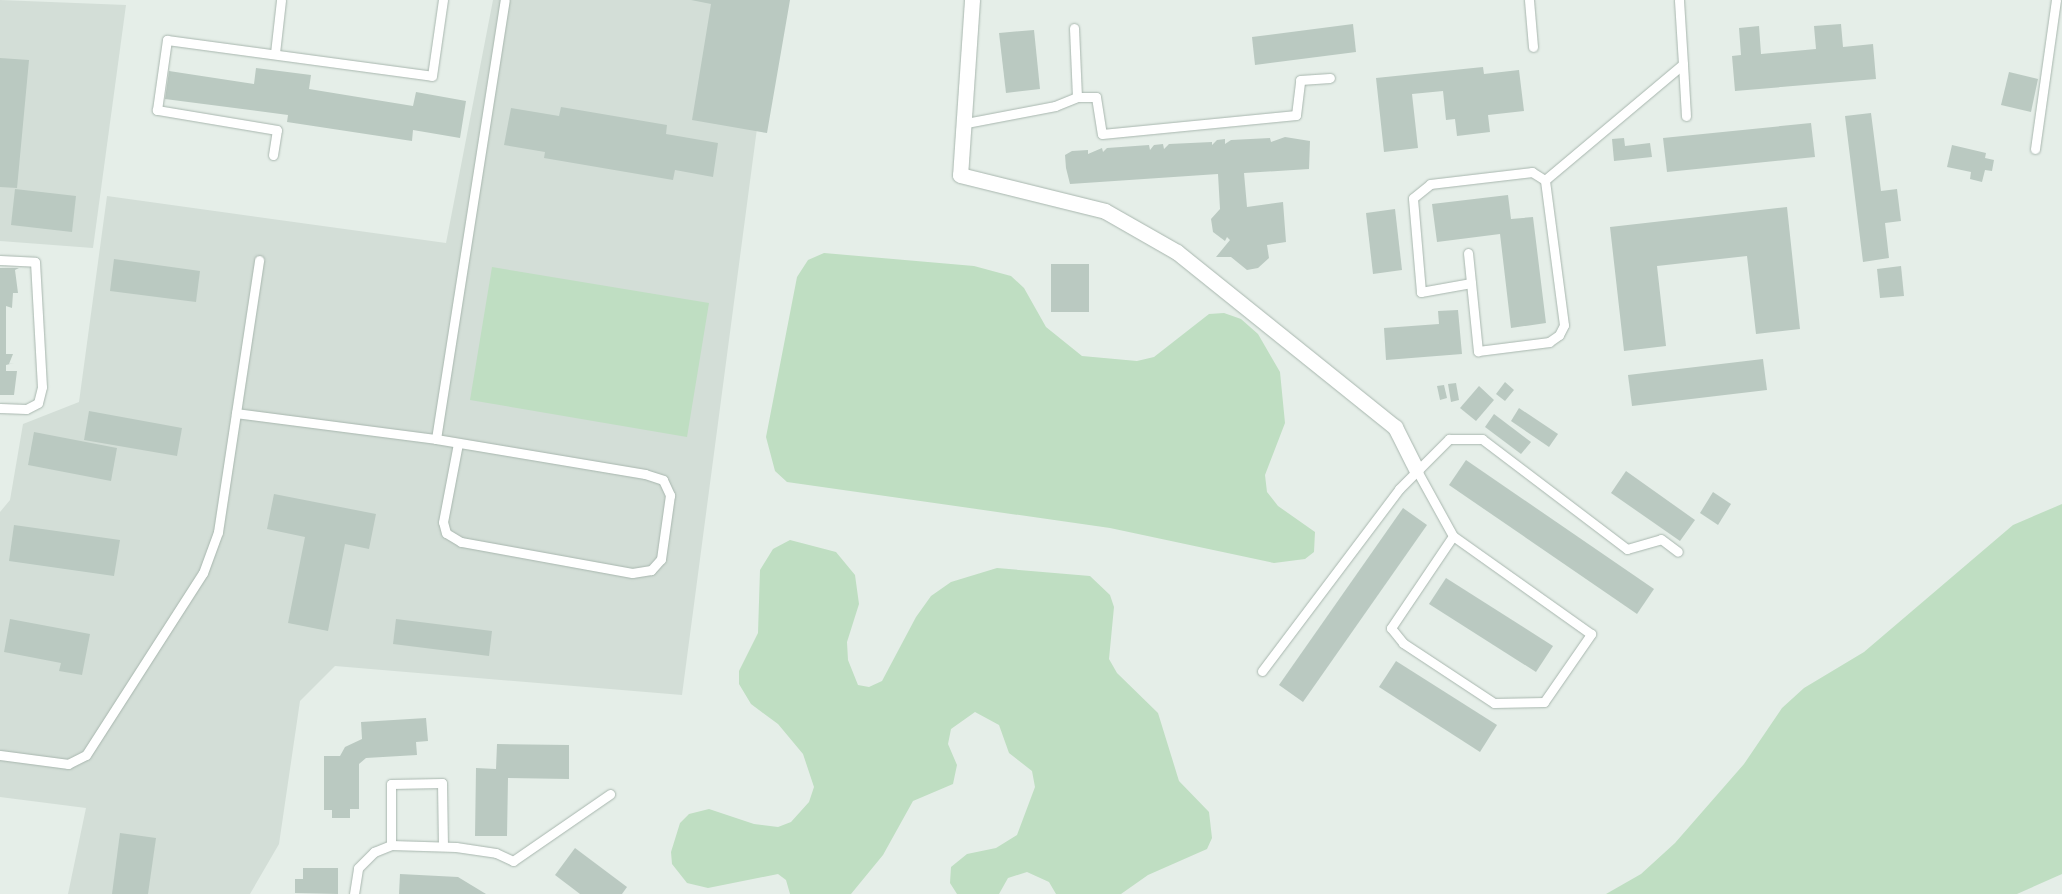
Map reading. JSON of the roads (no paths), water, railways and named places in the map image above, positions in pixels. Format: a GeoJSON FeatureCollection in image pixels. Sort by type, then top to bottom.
{"type":"FeatureCollection","features":[{"type":"Feature","properties":{"kind":"street"},"geometry":{"type":"LineString","coordinates":[[972,0],[961,124],[960,174],[1105,211],[1177,252],[1395,427],[1416,469]]}},
{"type":"Feature","properties":{"kind":"lane"},"geometry":{"type":"LineString","coordinates":[[275,53],[281,0]]}},
{"type":"Feature","properties":{"kind":"lane"},"geometry":{"type":"LineString","coordinates":[[273,156],[277,130],[157,110],[167,40],[275,53],[432,76],[443,0]]}},
{"type":"Feature","properties":{"kind":"lane"},"geometry":{"type":"LineString","coordinates":[[436,439],[505,0]]}},
{"type":"Feature","properties":{"kind":"lane"},"geometry":{"type":"LineString","coordinates":[[1529,0],[1533,47]]}},
{"type":"Feature","properties":{"kind":"lane"},"geometry":{"type":"LineString","coordinates":[[1678,0],[1686,116]]}},
{"type":"Feature","properties":{"kind":"lane"},"geometry":{"type":"LineString","coordinates":[[2035,149],[2056,0]]}},
{"type":"Feature","properties":{"kind":"lane"},"geometry":{"type":"LineString","coordinates":[[1074,28],[1077,97]]}},
{"type":"Feature","properties":{"kind":"lane"},"geometry":{"type":"LineString","coordinates":[[1544,180],[1683,64]]}},
{"type":"Feature","properties":{"kind":"lane"},"geometry":{"type":"LineString","coordinates":[[961,124],[1055,106],[1077,97],[1096,97],[1102,134],[1296,115],[1300,80],[1330,78]]}},
{"type":"Feature","properties":{"kind":"lane"},"geometry":{"type":"LineString","coordinates":[[1468,253],[1478,351],[1550,342],[1559,335],[1564,325],[1544,180],[1532,172],[1430,184],[1413,198],[1421,292],[1471,283]]}},
{"type":"Feature","properties":{"kind":"lane"},"geometry":{"type":"LineString","coordinates":[[0,260],[35,262],[42,387],[38,403],[26,409],[0,408]]}},
{"type":"Feature","properties":{"kind":"lane"},"geometry":{"type":"LineString","coordinates":[[0,755],[68,764],[86,755],[203,574],[218,532],[259,260]]}},
{"type":"Feature","properties":{"kind":"lane"},"geometry":{"type":"LineString","coordinates":[[236,413],[436,439],[645,474],[662,480],[670,495],[661,559],[651,570],[632,573],[461,542],[446,533],[443,522],[458,443]]}},
{"type":"Feature","properties":{"kind":"lane"},"geometry":{"type":"LineString","coordinates":[[1262,671],[1416,469],[1449,439],[1482,439],[1627,549],[1661,539],[1678,552]]}},
{"type":"Feature","properties":{"kind":"lane"},"geometry":{"type":"LineString","coordinates":[[1416,469],[1453,536],[1591,634],[1544,702],[1494,703],[1403,643],[1391,628],[1453,536]]}},
{"type":"Feature","properties":{"kind":"lane"},"geometry":{"type":"LineString","coordinates":[[391,845],[391,784],[442,782],[443,846]]}},
{"type":"Feature","properties":{"kind":"lane"},"geometry":{"type":"LineString","coordinates":[[354,894],[358,868],[374,852],[391,845],[443,846],[496,852],[514,861],[610,794]]}}]}
